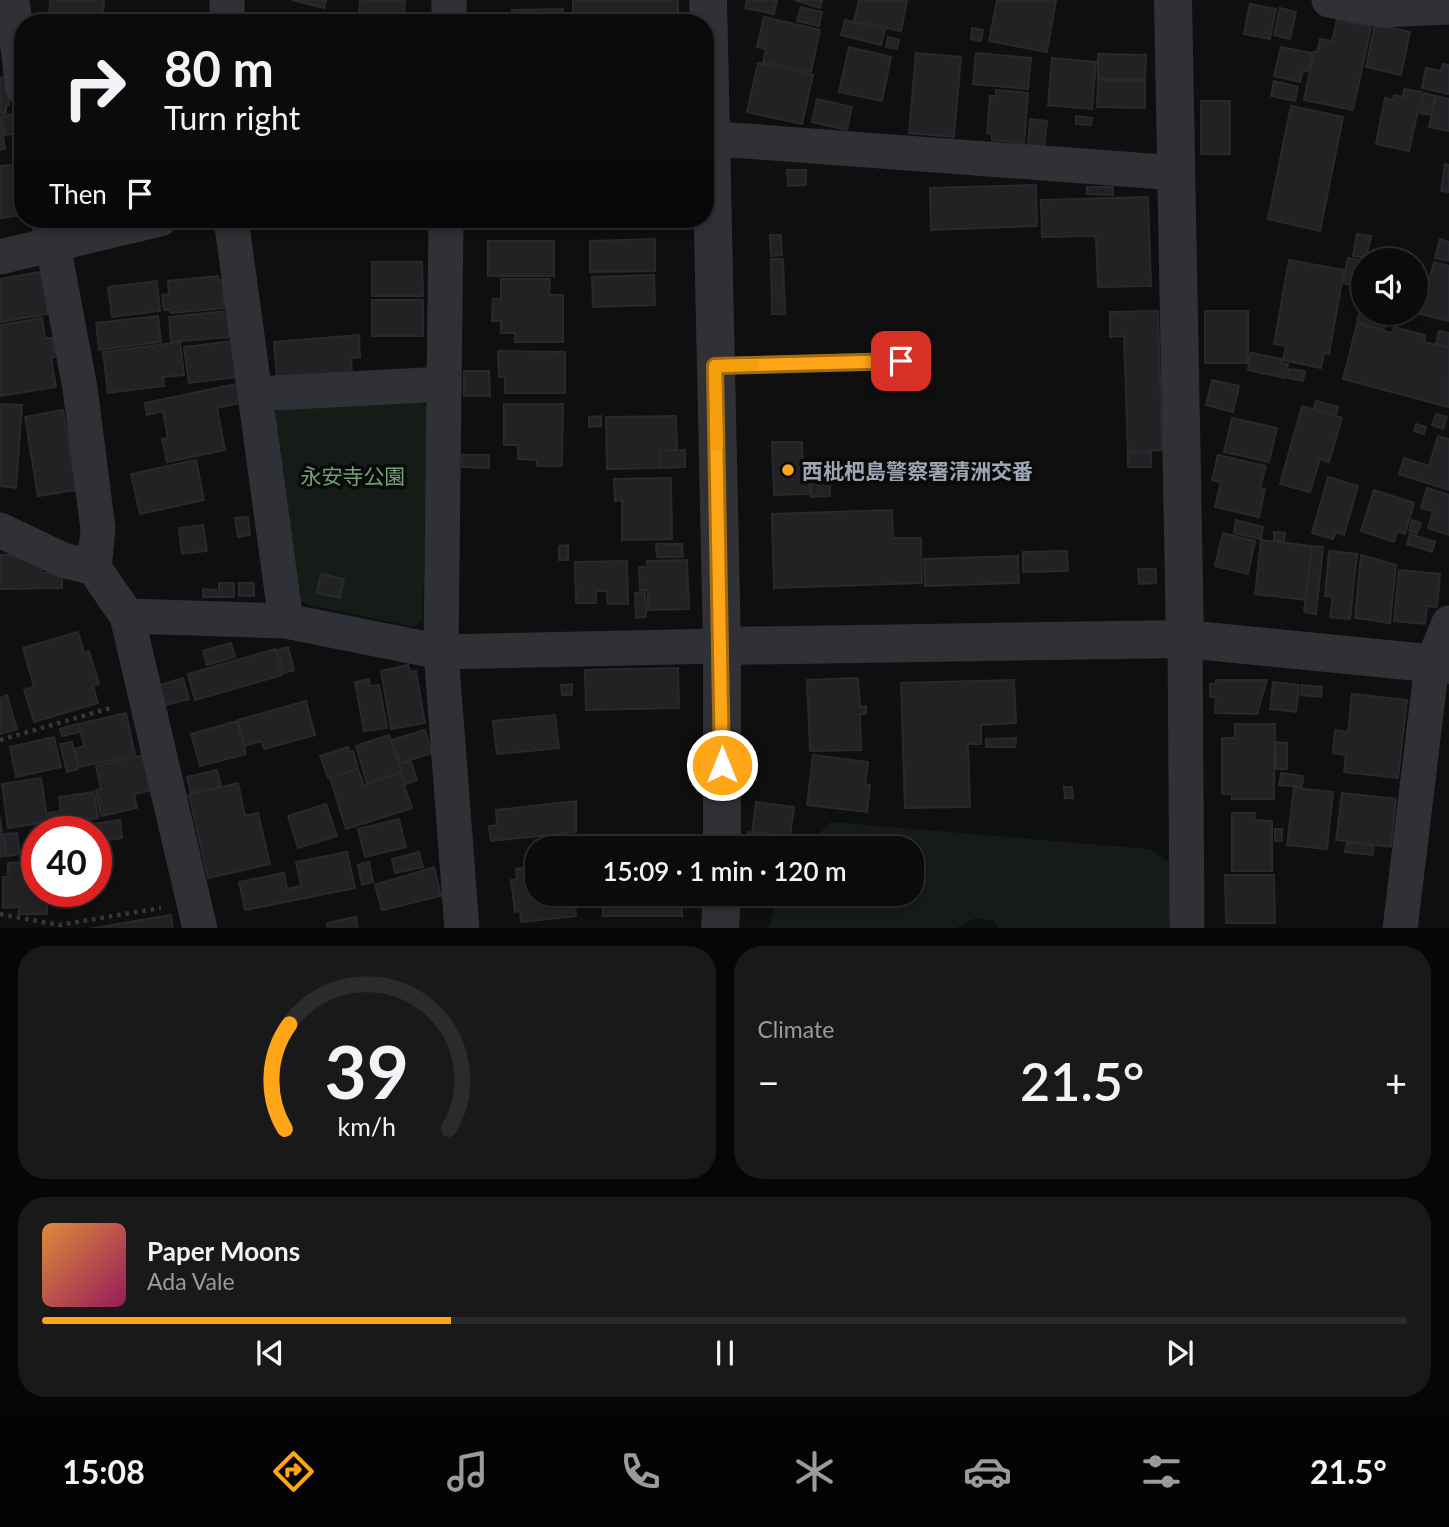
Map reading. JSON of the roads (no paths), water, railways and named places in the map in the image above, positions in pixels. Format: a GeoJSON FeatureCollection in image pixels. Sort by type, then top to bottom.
{"type":"FeatureCollection","features":[{"type":"Feature","properties":{"kind":"street"},"geometry":{"type":"LineString","coordinates":[[12,0],[14,72]]}},
{"type":"Feature","properties":{"kind":"street"},"geometry":{"type":"LineString","coordinates":[[1173,0],[1185,639],[1187,928]]}},
{"type":"Feature","properties":{"kind":"street"},"geometry":{"type":"LineString","coordinates":[[1329,0],[1382,10],[1445,4]]}},
{"type":"Feature","properties":{"kind":"street"},"geometry":{"type":"LineString","coordinates":[[714,139],[1177,173]]}},
{"type":"Feature","properties":{"kind":"street"},"geometry":{"type":"LineString","coordinates":[[0,257],[51,232],[85,228]]}},
{"type":"Feature","properties":{"kind":"street"},"geometry":{"type":"LineString","coordinates":[[231,228],[286,621]]}},
{"type":"Feature","properties":{"kind":"street"},"geometry":{"type":"LineString","coordinates":[[446,228],[441,652],[462,928]]}},
{"type":"Feature","properties":{"kind":"street"},"geometry":{"type":"LineString","coordinates":[[710,228],[722,646],[722,836]]}},
{"type":"Feature","properties":{"kind":"street"},"geometry":{"type":"LineString","coordinates":[[51,232],[80,387],[99,530],[94,568]]}},
{"type":"Feature","properties":{"kind":"street"},"geometry":{"type":"LineString","coordinates":[[255,394],[444,384]]}},
{"type":"Feature","properties":{"kind":"street"},"geometry":{"type":"LineString","coordinates":[[0,530],[63,560],[94,568],[127,616],[197,916]]}},
{"type":"Feature","properties":{"kind":"street"},"geometry":{"type":"LineString","coordinates":[[127,616],[286,621],[441,652],[1185,639],[1441,664]]}},
{"type":"Feature","properties":{"kind":"street"},"geometry":{"type":"LineString","coordinates":[[1400,928],[1449,623]]}},
{"type":"Feature","properties":{"kind":"street"},"geometry":{"type":"LineString","coordinates":[[720,928],[721,906]]}},
{"type":"Feature","properties":{"kind":"lane"},"geometry":{"type":"LineString","coordinates":[[715,366],[901,361]]}},
{"type":"Feature","properties":{"kind":"place","name":"西枇杷島警察署清洲交番"},"geometry":{"type":"Point","coordinates":[788,470]}},
{"type":"Feature","properties":{"kind":"park label","name":"永安寺公園"},"geometry":{"type":"Point","coordinates":[353,475]}}]}
